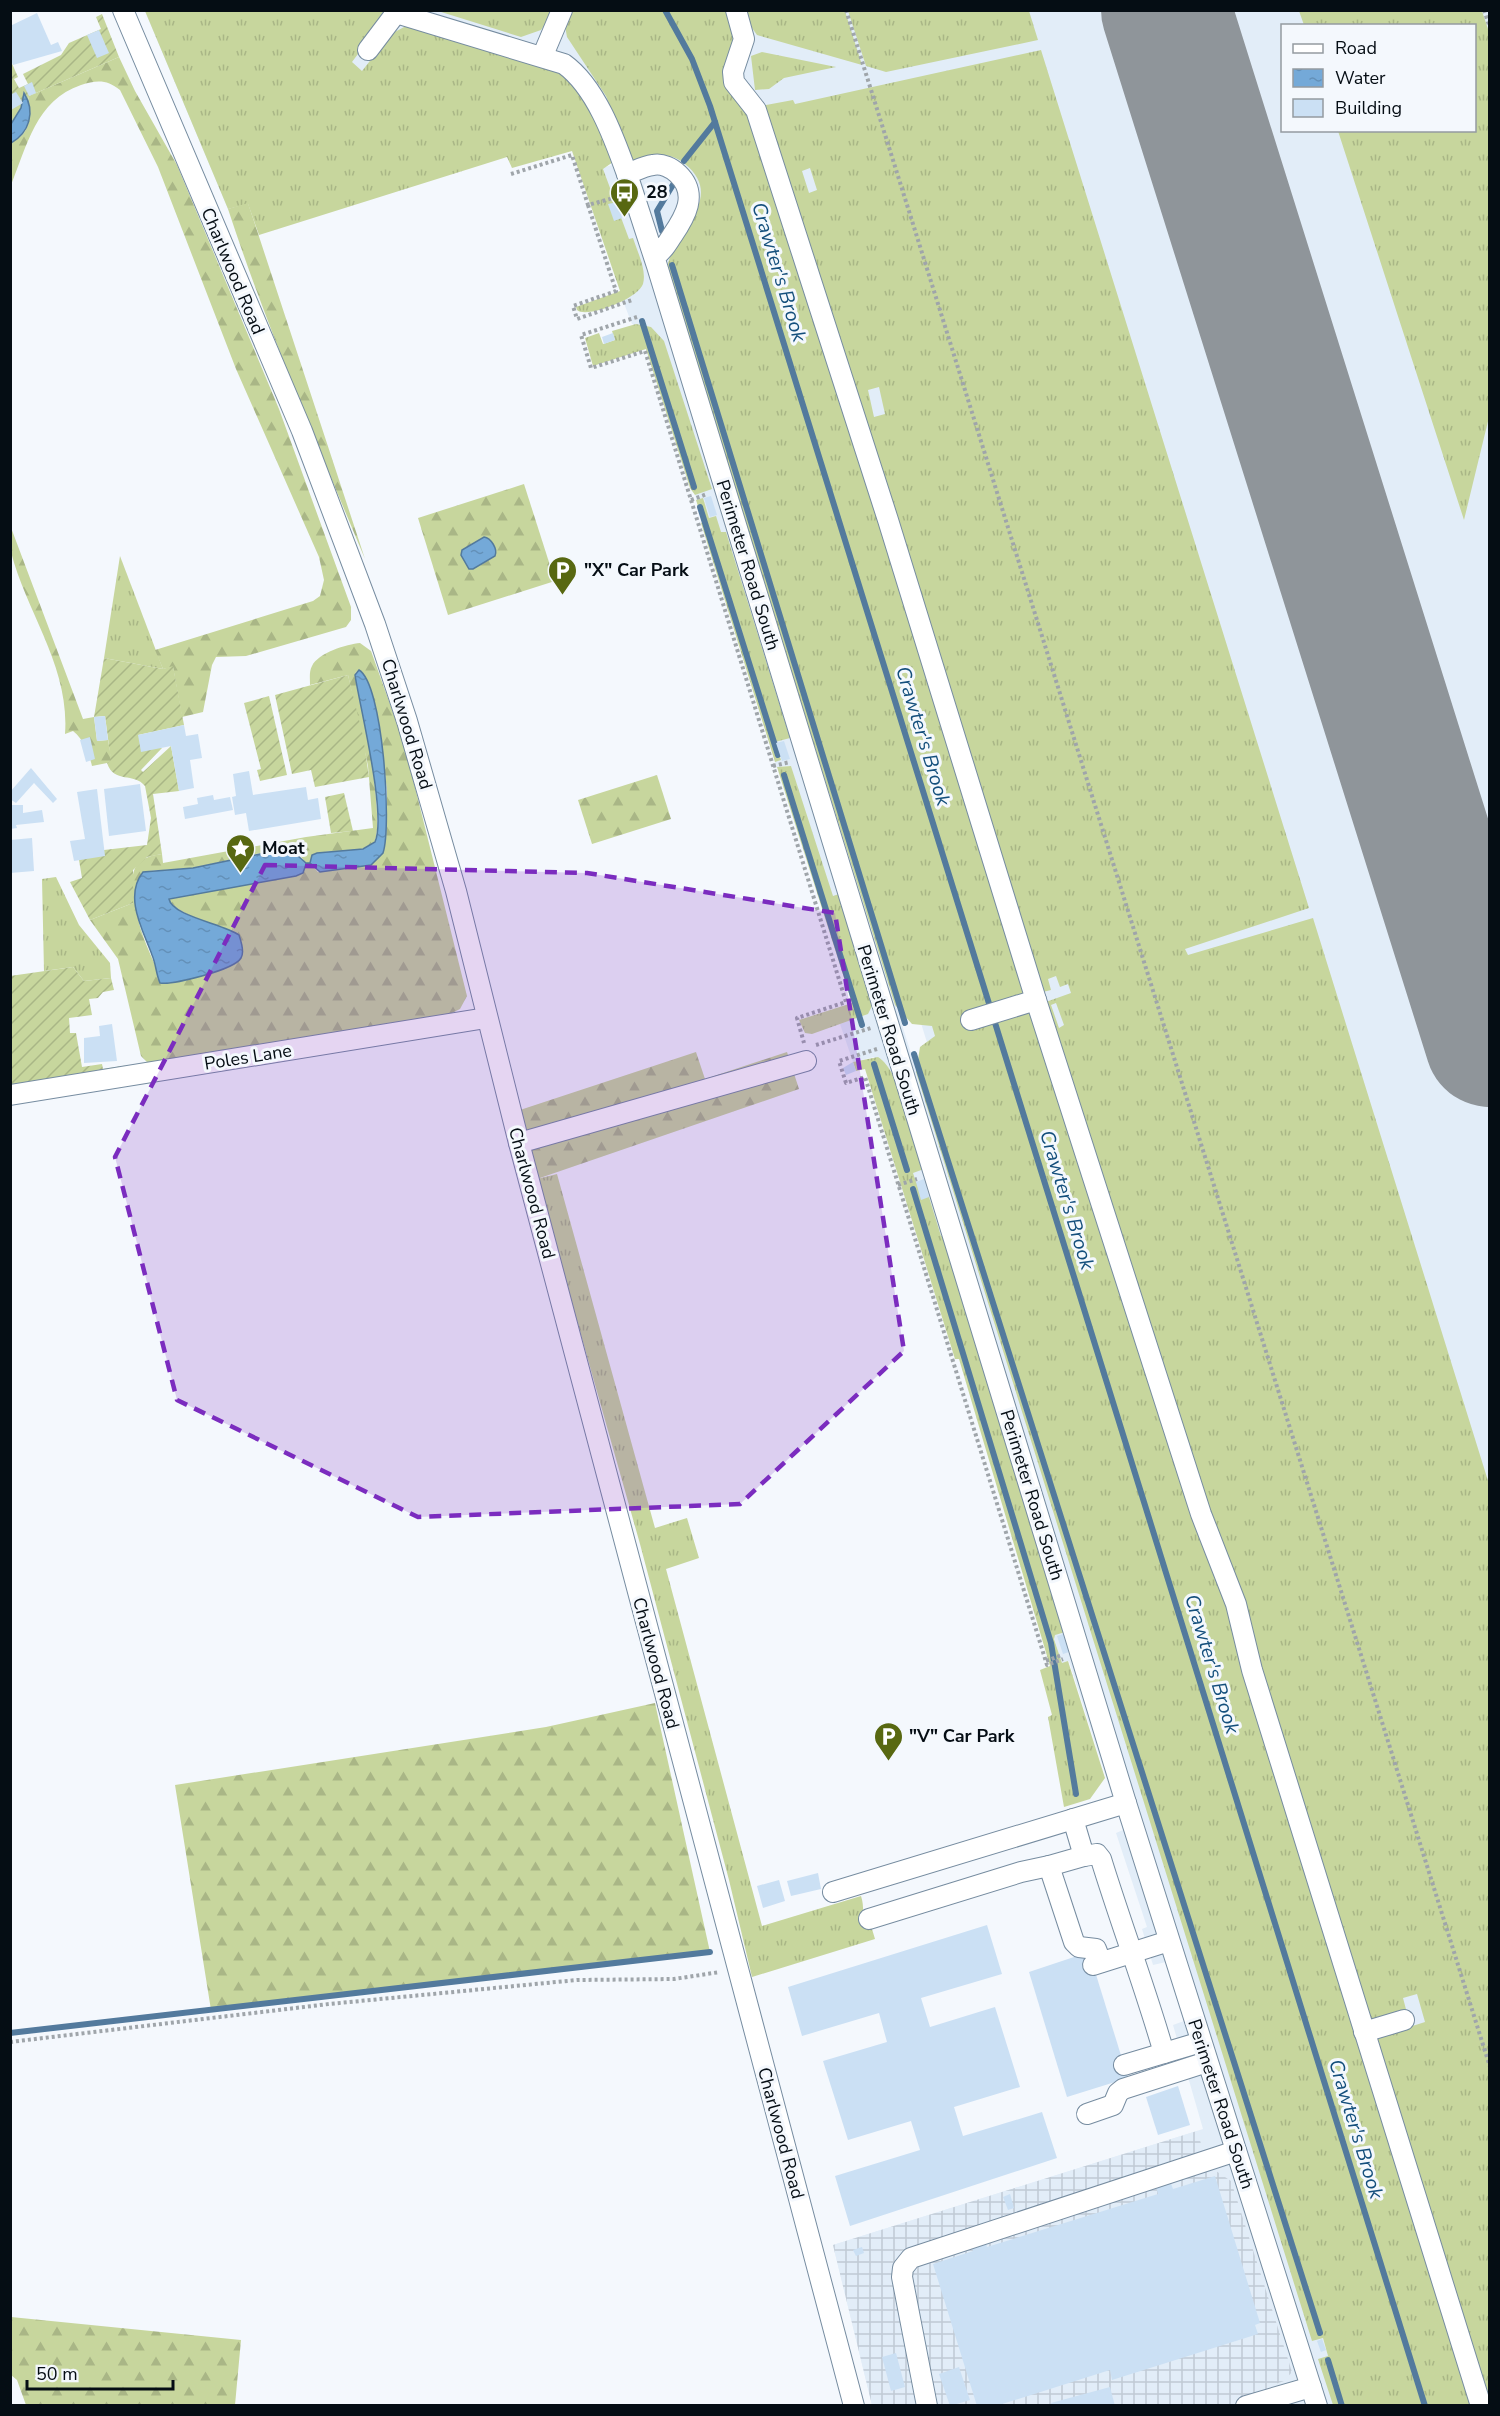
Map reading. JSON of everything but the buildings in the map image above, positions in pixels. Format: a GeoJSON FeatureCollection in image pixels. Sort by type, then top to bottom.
{"type":"FeatureCollection","features":[{"type":"Feature","properties":{"kind":"street","name":"Charlwood Road"},"geometry":{"type":"LineString","coordinates":[[123,10],[302,431],[375,624],[407,721],[449,868],[486,1018],[854,2406]]}},
{"type":"Feature","properties":{"kind":"street"},"geometry":{"type":"LineString","coordinates":[[543,55],[562,10]]}},
{"type":"Feature","properties":{"kind":"street"},"geometry":{"type":"LineString","coordinates":[[736,10],[744,39],[733,72],[734,82],[756,110],[888,520],[1036,1000],[1201,1514],[1236,1604],[1252,1670],[1481,2406]]}},
{"type":"Feature","properties":{"kind":"street"},"geometry":{"type":"LineString","coordinates":[[368,50],[396,12]]}},
{"type":"Feature","properties":{"kind":"street","name":"Perimeter Road South"},"geometry":{"type":"LineString","coordinates":[[396,12],[543,55],[564,64],[580,79],[604,122],[627,174],[1126,1803],[1314,2396]]}},
{"type":"Feature","properties":{"kind":"street"},"geometry":{"type":"LineString","coordinates":[[627,174],[659,165],[675,171],[687,186],[689,199],[685,216],[663,249],[654,257]]}},
{"type":"Feature","properties":{"kind":"street"},"geometry":{"type":"LineString","coordinates":[[971,1020],[1036,1000]]}},
{"type":"Feature","properties":{"kind":"street","name":"Poles Lane"},"geometry":{"type":"LineString","coordinates":[[10,1095],[486,1018]]}},
{"type":"Feature","properties":{"kind":"street"},"geometry":{"type":"LineString","coordinates":[[519,1143],[806,1061]]}},
{"type":"Feature","properties":{"kind":"street"},"geometry":{"type":"LineString","coordinates":[[833,1892],[1126,1803]]}},
{"type":"Feature","properties":{"kind":"street"},"geometry":{"type":"LineString","coordinates":[[1073,1819],[1084,1856]]}},
{"type":"Feature","properties":{"kind":"street"},"geometry":{"type":"LineString","coordinates":[[869,1919],[1021,1872],[1097,1854],[1101,1859],[1164,2053]]}},
{"type":"Feature","properties":{"kind":"street"},"geometry":{"type":"LineString","coordinates":[[1049,1866],[1074,1942],[1079,1947],[1096,1949],[1097,1964],[1169,1941]]}},
{"type":"Feature","properties":{"kind":"street"},"geometry":{"type":"LineString","coordinates":[[1364,2032],[1404,2020]]}},
{"type":"Feature","properties":{"kind":"street"},"geometry":{"type":"LineString","coordinates":[[1124,2066],[1201,2042]]}},
{"type":"Feature","properties":{"kind":"street"},"geometry":{"type":"LineString","coordinates":[[1087,2115],[1113,2105],[1118,2093],[1123,2089],[1208,2062]]}},
{"type":"Feature","properties":{"kind":"street"},"geometry":{"type":"LineString","coordinates":[[927,2406],[902,2277],[903,2268],[911,2258],[1236,2151]]}},
{"type":"Feature","properties":{"kind":"street"},"geometry":{"type":"LineString","coordinates":[[1246,2406],[1314,2396]]}},
{"type":"Feature","properties":{"kind":"path"},"geometry":{"type":"LineString","coordinates":[[846,10],[1490,2067]]}},
{"type":"Feature","properties":{"kind":"path"},"geometry":{"type":"LineString","coordinates":[[1484,10],[1490,28]]}},
{"type":"Feature","properties":{"kind":"path"},"geometry":{"type":"LineString","coordinates":[[511,174],[572,155],[616,291],[573,306],[577,319],[632,300]]}},
{"type":"Feature","properties":{"kind":"path"},"geometry":{"type":"LineString","coordinates":[[588,206],[617,197]]}},
{"type":"Feature","properties":{"kind":"path"},"geometry":{"type":"LineString","coordinates":[[638,317],[581,335],[591,368],[645,351],[846,1002],[797,1018],[806,1049],[871,1027],[874,1038]]}},
{"type":"Feature","properties":{"kind":"path"},"geometry":{"type":"LineString","coordinates":[[876,1043],[878,1049],[839,1061],[846,1083],[865,1077],[1048,1661],[1062,1657]]}},
{"type":"Feature","properties":{"kind":"path"},"geometry":{"type":"LineString","coordinates":[[10,2042],[341,2002],[577,1980],[674,1979],[737,1969]]}},
{"type":"Feature","properties":{"kind":"highlighted area"},"geometry":{"type":"Polygon","coordinates":[[[265,865],[587,873],[835,913],[904,1351],[740,1504],[418,1517],[177,1400],[115,1157],[265,865]]]}},
{"type":"Feature","properties":{"kind":"shaded area"},"geometry":{"type":"Polygon","coordinates":[[[145,11],[1489,11],[1489,2405],[1354,2405],[679,251],[893,996],[1263,2174],[1323,2338],[1342,2405],[872,2405],[833,2245],[1203,2129],[1173,2025],[1184,2021],[1166,1962],[1153,1965],[1142,1929],[1147,1927],[1116,1833],[1123,1830],[1069,1661],[1062,1664],[874,1057],[853,1062],[840,1024],[865,1015],[791,766],[777,767],[775,762],[695,495],[700,493],[649,330],[632,324],[623,301],[602,168],[612,165],[545,113],[228,209],[145,11]]]}},
{"type":"Feature","properties":{"kind":"shaded area"},"geometry":{"type":"Polygon","coordinates":[[[1197,2131],[1210,2172],[1216,2171],[1231,2181],[1292,2372],[1284,2381],[1270,2386],[1275,2405],[872,2405],[833,2245],[1197,2131]]]}},
{"type":"Feature","properties":{"kind":"green space"},"geometry":{"type":"Polygon","coordinates":[[[145,11],[390,11],[352,62],[362,71],[391,34],[406,26],[561,71],[591,104],[613,162],[603,169],[629,239],[633,238],[639,255],[644,273],[643,284],[632,296],[612,306],[590,312],[577,310],[576,307],[620,291],[572,151],[512,168],[507,157],[259,235],[248,204],[228,209],[145,11]]]}},
{"type":"Feature","properties":{"kind":"green space"},"geometry":{"type":"Polygon","coordinates":[[[438,11],[554,11],[541,30],[521,37],[438,11]]]}},
{"type":"Feature","properties":{"kind":"green space"},"geometry":{"type":"Polygon","coordinates":[[[571,11],[730,11],[748,105],[1027,987],[1026,1009],[1034,1012],[1203,1547],[1232,1620],[1474,2405],[1333,2405],[1318,2359],[1328,2356],[1323,2338],[1312,2341],[916,1072],[920,1047],[935,1036],[932,1026],[912,1024],[895,1005],[667,271],[676,244],[699,204],[701,191],[697,177],[685,164],[666,155],[632,161],[606,96],[567,37],[565,26],[571,11]]]}},
{"type":"Feature","properties":{"kind":"green space"},"geometry":{"type":"Polygon","coordinates":[[[740,11],[845,11],[862,65],[757,35],[740,11]]]}},
{"type":"Feature","properties":{"kind":"green space"},"geometry":{"type":"Polygon","coordinates":[[[848,11],[1029,11],[1038,40],[886,72],[866,66],[848,11]]]}},
{"type":"Feature","properties":{"kind":"green space"},"geometry":{"type":"Polygon","coordinates":[[[1299,11],[1482,11],[1490,35],[1490,413],[1464,520],[1338,132],[1476,132],[1476,24],[1304,24],[1299,11]]]}},
{"type":"Feature","properties":{"kind":"green space"},"geometry":{"type":"Polygon","coordinates":[[[102,14],[119,57],[29,96],[27,127],[11,143],[10,59],[18,77],[14,79],[19,88],[28,84],[23,74],[61,55],[69,43],[101,29],[96,17],[102,14]]]}},
{"type":"Feature","properties":{"kind":"green space"},"geometry":{"type":"Polygon","coordinates":[[[1041,50],[1309,908],[1185,949],[1188,955],[1313,918],[1489,1484],[1489,2405],[1372,2042],[1378,2037],[1425,2022],[1417,1994],[1403,1998],[1407,2013],[1370,2023],[1043,1003],[1071,993],[1068,984],[1060,987],[1056,976],[1048,979],[1051,990],[1039,993],[761,106],[793,100],[795,104],[1041,50]],[[810,168],[802,171],[809,193],[817,190],[810,168]],[[879,387],[868,390],[874,417],[885,414],[879,387]],[[1056,1003],[1051,1005],[1059,1028],[1064,1025],[1056,1003]]]}},
{"type":"Feature","properties":{"kind":"green space"},"geometry":{"type":"Polygon","coordinates":[[[762,52],[836,67],[784,78],[769,89],[755,90],[751,56],[762,52]]]}},
{"type":"Feature","properties":{"kind":"green space"},"geometry":{"type":"Polygon","coordinates":[[[119,57],[135,91],[177,165],[279,409],[351,607],[351,620],[346,627],[246,656],[216,657],[212,665],[203,712],[182,717],[173,667],[163,669],[155,650],[313,601],[320,596],[324,580],[319,557],[236,369],[158,167],[120,90],[106,82],[92,82],[66,92],[53,101],[43,113],[28,140],[11,185],[11,143],[19,138],[27,128],[29,96],[119,57]]]}},
{"type":"Feature","properties":{"kind":"green space"},"geometry":{"type":"Polygon","coordinates":[[[248,203],[365,559],[276,342],[228,209],[248,203]]]}},
{"type":"Feature","properties":{"kind":"green space"},"geometry":{"type":"Polygon","coordinates":[[[636,324],[651,327],[664,341],[712,489],[695,495],[690,488],[646,349],[593,366],[585,338],[599,333],[603,344],[615,340],[612,331],[636,324]]]}},
{"type":"Feature","properties":{"kind":"green space"},"geometry":{"type":"Polygon","coordinates":[[[524,484],[555,581],[448,615],[418,518],[524,484]]]}},
{"type":"Feature","properties":{"kind":"green space"},"geometry":{"type":"Polygon","coordinates":[[[703,498],[709,518],[716,516],[721,532],[726,532],[790,738],[775,742],[781,760],[775,762],[701,523],[703,522],[696,500],[703,498]]]}},
{"type":"Feature","properties":{"kind":"green space"},"geometry":{"type":"Polygon","coordinates":[[[10,525],[83,719],[94,717],[97,741],[108,740],[112,762],[92,766],[88,752],[80,738],[73,731],[65,734],[65,709],[61,686],[46,641],[18,575],[10,549],[10,525]]]}},
{"type":"Feature","properties":{"kind":"green space"},"geometry":{"type":"Polygon","coordinates":[[[120,556],[163,669],[104,658],[120,556]]]}},
{"type":"Feature","properties":{"kind":"green space"},"geometry":{"type":"Polygon","coordinates":[[[360,643],[371,651],[404,743],[467,996],[460,1009],[438,1020],[150,1065],[141,1056],[118,959],[90,920],[133,903],[134,870],[138,864],[151,856],[162,854],[163,863],[306,837],[373,828],[368,766],[348,675],[310,685],[310,670],[315,661],[333,650],[360,643]],[[356,671],[356,682],[365,717],[375,783],[376,836],[373,844],[368,847],[314,854],[310,863],[318,872],[371,865],[386,840],[387,790],[382,750],[356,671]],[[283,848],[193,868],[148,871],[140,884],[137,912],[145,942],[163,984],[205,975],[227,967],[236,963],[243,953],[239,935],[189,915],[169,899],[303,873],[306,864],[301,857],[294,851],[283,848]]]}},
{"type":"Feature","properties":{"kind":"green space"},"geometry":{"type":"Polygon","coordinates":[[[104,658],[163,669],[173,666],[184,725],[138,735],[162,748],[141,770],[143,772],[171,746],[179,791],[153,794],[162,854],[147,857],[133,870],[133,903],[90,920],[70,882],[82,878],[79,860],[104,850],[147,845],[151,818],[145,786],[135,779],[114,773],[107,763],[111,761],[105,716],[94,717],[104,658]]]}},
{"type":"Feature","properties":{"kind":"green space"},"geometry":{"type":"Polygon","coordinates":[[[348,675],[363,736],[369,777],[315,787],[311,770],[292,774],[275,695],[348,675]]]}},
{"type":"Feature","properties":{"kind":"green space"},"geometry":{"type":"Polygon","coordinates":[[[269,696],[287,775],[260,781],[257,770],[261,769],[244,703],[269,696]]]}},
{"type":"Feature","properties":{"kind":"green space"},"geometry":{"type":"Polygon","coordinates":[[[791,766],[833,896],[839,894],[873,1004],[868,1014],[812,1034],[805,1033],[799,1020],[852,1003],[777,767],[791,766]]]}},
{"type":"Feature","properties":{"kind":"green space"},"geometry":{"type":"Polygon","coordinates":[[[657,775],[671,819],[592,844],[578,800],[657,775]]]}},
{"type":"Feature","properties":{"kind":"green space"},"geometry":{"type":"Polygon","coordinates":[[[344,793],[353,831],[331,833],[325,797],[344,793]]]}},
{"type":"Feature","properties":{"kind":"green space"},"geometry":{"type":"Polygon","coordinates":[[[56,877],[79,925],[110,963],[111,978],[84,981],[73,967],[44,971],[42,879],[56,877]]]}},
{"type":"Feature","properties":{"kind":"green space"},"geometry":{"type":"Polygon","coordinates":[[[73,967],[84,981],[111,978],[114,990],[103,992],[98,998],[89,999],[92,1015],[69,1018],[70,1033],[76,1033],[82,1067],[102,1064],[103,1069],[129,1065],[11,1088],[10,976],[73,967]]]}},
{"type":"Feature","properties":{"kind":"green space"},"geometry":{"type":"Polygon","coordinates":[[[696,1052],[705,1079],[787,1052],[799,1089],[537,1179],[520,1110],[696,1052]]]}},
{"type":"Feature","properties":{"kind":"green space"},"geometry":{"type":"Polygon","coordinates":[[[878,1057],[894,1077],[907,1108],[924,1169],[913,1173],[916,1182],[929,1197],[941,1236],[945,1235],[1069,1631],[1055,1635],[1054,1639],[1062,1663],[1068,1661],[1105,1778],[1090,1799],[1064,1807],[1048,1717],[1052,1715],[1040,1670],[1050,1666],[959,1359],[955,1359],[865,1069],[856,1071],[853,1062],[878,1057]]]}},
{"type":"Feature","properties":{"kind":"green space"},"geometry":{"type":"Polygon","coordinates":[[[557,1174],[655,1528],[687,1518],[699,1558],[666,1569],[762,1926],[861,1896],[866,1928],[872,1929],[875,1939],[752,1977],[729,1880],[640,1544],[537,1179],[557,1174]]]}},
{"type":"Feature","properties":{"kind":"green space"},"geometry":{"type":"Polygon","coordinates":[[[655,1703],[710,1952],[211,2010],[175,1785],[546,1727],[655,1703]]]}},
{"type":"Feature","properties":{"kind":"green space"},"geometry":{"type":"Polygon","coordinates":[[[11,2317],[241,2340],[235,2405],[26,2405],[17,2380],[11,2375],[11,2317]]]}},
{"type":"Feature","properties":{"kind":"water"},"geometry":{"type":"Polygon","coordinates":[[[24,93],[30,107],[29,121],[22,134],[11,143],[11,124],[21,108],[24,93]]]}},
{"type":"Feature","properties":{"kind":"water"},"geometry":{"type":"Polygon","coordinates":[[[484,537],[493,544],[496,550],[495,556],[469,569],[461,555],[462,550],[484,537]]]}},
{"type":"Feature","properties":{"kind":"water"},"geometry":{"type":"Polygon","coordinates":[[[359,670],[367,681],[380,727],[386,787],[386,838],[383,853],[371,865],[320,872],[310,863],[312,855],[317,853],[363,849],[375,842],[378,809],[355,675],[359,670]]]}},
{"type":"Feature","properties":{"kind":"water"},"geometry":{"type":"Polygon","coordinates":[[[289,848],[306,863],[310,863],[306,864],[303,873],[296,876],[169,899],[172,905],[179,910],[239,935],[243,953],[236,963],[216,972],[160,983],[135,903],[137,882],[143,872],[193,868],[289,848]]]}},
{"type":"Feature","properties":{"kind":"waterway","name":"Crawter's Brook"},"geometry":{"type":"LineString","coordinates":[[665,10],[692,59],[710,106],[1425,2406]]}},
{"type":"Feature","properties":{"kind":"waterway"},"geometry":{"type":"LineString","coordinates":[[684,161],[715,122]]}},
{"type":"Feature","properties":{"kind":"waterway"},"geometry":{"type":"LineString","coordinates":[[662,231],[657,211],[674,183]]}},
{"type":"Feature","properties":{"kind":"waterway"},"geometry":{"type":"LineString","coordinates":[[672,265],[905,1023]]}},
{"type":"Feature","properties":{"kind":"waterway"},"geometry":{"type":"LineString","coordinates":[[642,321],[694,487]]}},
{"type":"Feature","properties":{"kind":"waterway"},"geometry":{"type":"LineString","coordinates":[[700,507],[778,755]]}},
{"type":"Feature","properties":{"kind":"waterway"},"geometry":{"type":"LineString","coordinates":[[784,775],[862,1025]]}},
{"type":"Feature","properties":{"kind":"waterway"},"geometry":{"type":"LineString","coordinates":[[914,1054],[1320,2333]]}},
{"type":"Feature","properties":{"kind":"waterway"},"geometry":{"type":"LineString","coordinates":[[874,1064],[907,1170]]}},
{"type":"Feature","properties":{"kind":"waterway"},"geometry":{"type":"LineString","coordinates":[[913,1189],[1051,1643],[1076,1794]]}},
{"type":"Feature","properties":{"kind":"waterway"},"geometry":{"type":"LineString","coordinates":[[10,2033],[710,1952]]}},
{"type":"Feature","properties":{"kind":"waterway"},"geometry":{"type":"LineString","coordinates":[[1328,2360],[1342,2406]]}},
{"type":"Feature","properties":{"kind":"taxiway"},"geometry":{"type":"LineString","coordinates":[[1194,10],[1214,132],[1256,299]]}},
{"type":"Feature","properties":{"kind":"runway"},"geometry":{"type":"LineString","coordinates":[[1166,10],[1490,1042]]}},
{"type":"Feature","properties":{"kind":"place","name":"28"},"geometry":{"type":"Point","coordinates":[625,218]}},
{"type":"Feature","properties":{"kind":"place","name":"\"X\" Car Park"},"geometry":{"type":"Point","coordinates":[563,596]}},
{"type":"Feature","properties":{"kind":"place","name":"Moat"},"geometry":{"type":"Point","coordinates":[241,874]}},
{"type":"Feature","properties":{"kind":"place","name":"\"V\" Car Park"},"geometry":{"type":"Point","coordinates":[888,1762]}}]}
